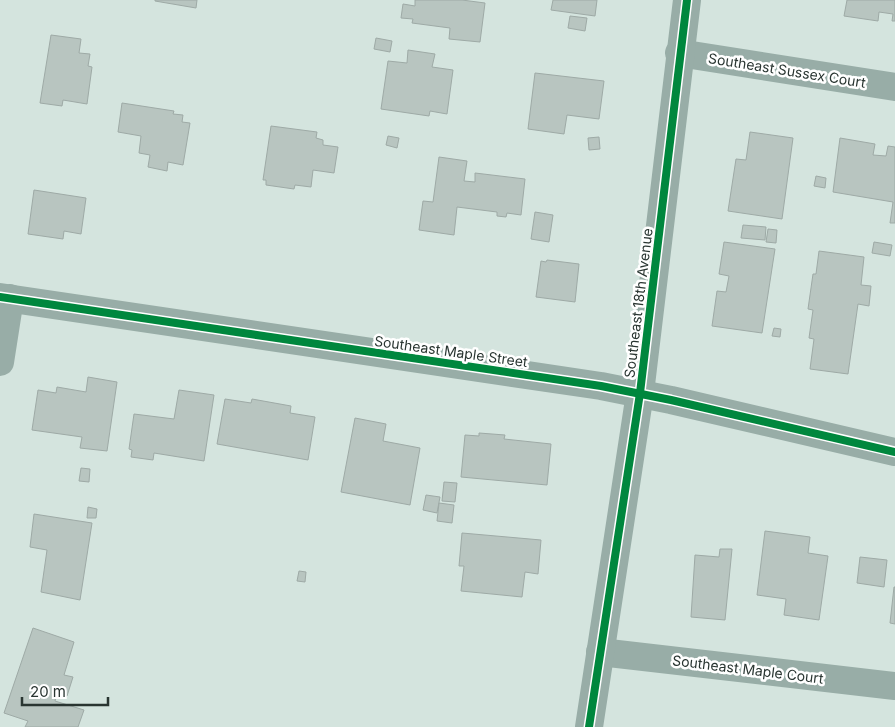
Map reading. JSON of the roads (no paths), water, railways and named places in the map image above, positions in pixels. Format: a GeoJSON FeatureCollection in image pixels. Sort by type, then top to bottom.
{"type":"FeatureCollection","features":[{"type":"Feature","properties":{"kind":"street","name":"Southeast 18th Avenue"},"geometry":{"type":"LineString","coordinates":[[589,727],[640,394],[679,53],[687,0]]}},
{"type":"Feature","properties":{"kind":"street","name":"Southeast Sussex Court"},"geometry":{"type":"LineString","coordinates":[[679,53],[895,88]]}},
{"type":"Feature","properties":{"kind":"street","name":"Southeast Maple Street"},"geometry":{"type":"LineString","coordinates":[[5,297],[640,394],[895,452]]}},
{"type":"Feature","properties":{"kind":"street"},"geometry":{"type":"LineString","coordinates":[[0,362],[5,297]]}},
{"type":"Feature","properties":{"kind":"street","name":"Southeast Maple Court"},"geometry":{"type":"LineString","coordinates":[[600,652],[895,686]]}}]}
